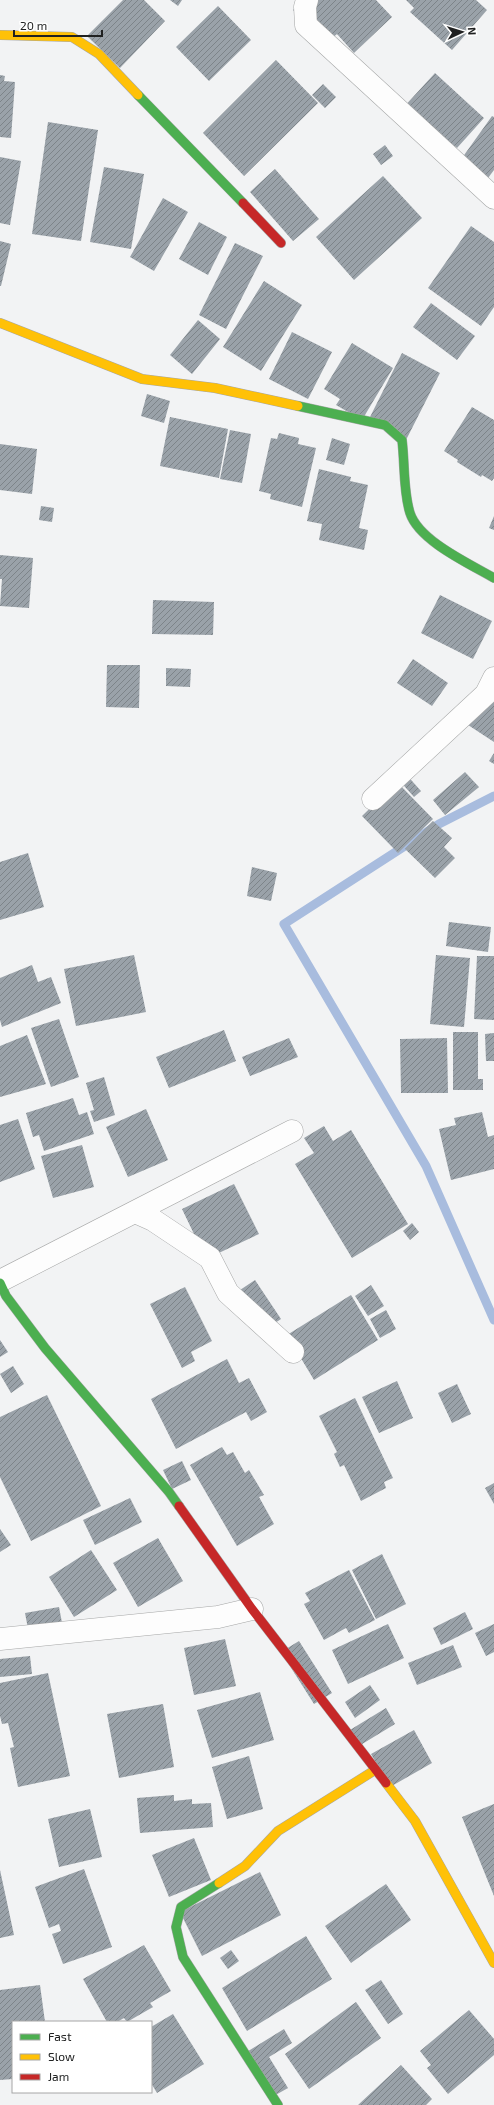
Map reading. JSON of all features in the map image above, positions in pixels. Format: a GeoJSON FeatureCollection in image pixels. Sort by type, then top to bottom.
{"type":"FeatureCollection","features":[{"type":"Feature","properties":{"kind":"street"},"geometry":{"type":"LineString","coordinates":[[307,0],[305,7],[306,25],[494,198]]}},
{"type":"Feature","properties":{"kind":"street"},"geometry":{"type":"LineString","coordinates":[[0,35],[72,37],[99,54],[281,243]]}},
{"type":"Feature","properties":{"kind":"street"},"geometry":{"type":"LineString","coordinates":[[0,323],[142,380],[215,388],[385,424],[402,440],[410,515],[417,529],[494,578]]}},
{"type":"Feature","properties":{"kind":"street"},"geometry":{"type":"LineString","coordinates":[[373,799],[486,694],[494,678]]}},
{"type":"Feature","properties":{"kind":"street"},"geometry":{"type":"LineString","coordinates":[[292,1131],[0,1282],[6,1296],[45,1348],[169,1492],[252,1609],[414,1821],[486,1934],[494,1963]]}},
{"type":"Feature","properties":{"kind":"street"},"geometry":{"type":"LineString","coordinates":[[135,1212],[153,1220],[210,1258],[228,1293],[293,1352]]}},
{"type":"Feature","properties":{"kind":"street"},"geometry":{"type":"LineString","coordinates":[[0,1639],[218,1617],[252,1609]]}},
{"type":"Feature","properties":{"kind":"street"},"geometry":{"type":"LineString","coordinates":[[278,2105],[183,1957],[176,1927],[181,1907],[246,1866],[278,1831],[375,1770]]}},
{"type":"Feature","properties":{"kind":"building"},"geometry":{"type":"Polygon","coordinates":[[[123,0],[144,0],[165,21],[120,68],[87,36],[123,0]]]}},
{"type":"Feature","properties":{"kind":"building"},"geometry":{"type":"Polygon","coordinates":[[[170,0],[182,0],[178,6],[170,0]]]}},
{"type":"Feature","properties":{"kind":"building"},"geometry":{"type":"Polygon","coordinates":[[[303,0],[376,0],[392,17],[354,53],[337,34],[325,44],[293,10],[303,0]]]}},
{"type":"Feature","properties":{"kind":"building"},"geometry":{"type":"Polygon","coordinates":[[[406,0],[476,0],[487,10],[452,50],[410,12],[414,8],[406,0]]]}},
{"type":"Feature","properties":{"kind":"building"},"geometry":{"type":"Polygon","coordinates":[[[218,6],[251,40],[209,81],[176,47],[218,6]]]}},
{"type":"Feature","properties":{"kind":"building"},"geometry":{"type":"Polygon","coordinates":[[[276,60],[318,103],[244,176],[203,133],[276,60]]]}},
{"type":"Feature","properties":{"kind":"building"},"geometry":{"type":"Polygon","coordinates":[[[435,73],[484,118],[457,148],[452,144],[447,150],[402,109],[435,73]]]}},
{"type":"Feature","properties":{"kind":"building"},"geometry":{"type":"Polygon","coordinates":[[[0,75],[5,76],[4,81],[15,82],[11,138],[0,137],[0,75]]]}},
{"type":"Feature","properties":{"kind":"building"},"geometry":{"type":"Polygon","coordinates":[[[323,84],[336,97],[325,108],[312,95],[323,84]]]}},
{"type":"Feature","properties":{"kind":"building"},"geometry":{"type":"Polygon","coordinates":[[[492,116],[494,117],[494,170],[488,178],[462,158],[492,116]]]}},
{"type":"Feature","properties":{"kind":"building"},"geometry":{"type":"Polygon","coordinates":[[[48,122],[98,130],[81,241],[32,234],[48,122]]]}},
{"type":"Feature","properties":{"kind":"building"},"geometry":{"type":"Polygon","coordinates":[[[385,145],[393,156],[381,165],[373,154],[385,145]]]}},
{"type":"Feature","properties":{"kind":"building"},"geometry":{"type":"Polygon","coordinates":[[[0,157],[21,161],[10,225],[0,223],[0,157]]]}},
{"type":"Feature","properties":{"kind":"building"},"geometry":{"type":"Polygon","coordinates":[[[104,167],[144,174],[131,249],[90,242],[104,167]]]}},
{"type":"Feature","properties":{"kind":"building"},"geometry":{"type":"Polygon","coordinates":[[[275,169],[319,219],[293,241],[250,192],[275,169]]]}},
{"type":"Feature","properties":{"kind":"building"},"geometry":{"type":"Polygon","coordinates":[[[383,176],[422,218],[354,280],[316,237],[383,176]]]}},
{"type":"Feature","properties":{"kind":"building"},"geometry":{"type":"Polygon","coordinates":[[[163,198],[188,212],[154,271],[130,257],[163,198]]]}},
{"type":"Feature","properties":{"kind":"building"},"geometry":{"type":"Polygon","coordinates":[[[199,222],[227,237],[208,275],[179,259],[199,222]]]}},
{"type":"Feature","properties":{"kind":"building"},"geometry":{"type":"Polygon","coordinates":[[[471,226],[494,242],[494,307],[481,326],[428,288],[471,226]]]}},
{"type":"Feature","properties":{"kind":"building"},"geometry":{"type":"Polygon","coordinates":[[[0,241],[11,244],[1,286],[0,286],[0,241]]]}},
{"type":"Feature","properties":{"kind":"building"},"geometry":{"type":"Polygon","coordinates":[[[235,243],[263,256],[226,329],[199,315],[235,243]]]}},
{"type":"Feature","properties":{"kind":"building"},"geometry":{"type":"Polygon","coordinates":[[[264,281],[302,305],[261,371],[223,347],[264,281]]]}},
{"type":"Feature","properties":{"kind":"building"},"geometry":{"type":"Polygon","coordinates":[[[431,303],[475,336],[457,360],[413,327],[431,303]]]}},
{"type":"Feature","properties":{"kind":"building"},"geometry":{"type":"Polygon","coordinates":[[[198,320],[220,339],[192,374],[170,355],[198,320]]]}},
{"type":"Feature","properties":{"kind":"building"},"geometry":{"type":"Polygon","coordinates":[[[292,332],[332,352],[308,399],[269,379],[292,332]]]}},
{"type":"Feature","properties":{"kind":"building"},"geometry":{"type":"Polygon","coordinates":[[[352,343],[393,368],[362,420],[336,405],[340,399],[324,389],[352,343]]]}},
{"type":"Feature","properties":{"kind":"building"},"geometry":{"type":"Polygon","coordinates":[[[402,353],[440,373],[406,440],[368,421],[402,353]]]}},
{"type":"Feature","properties":{"kind":"building"},"geometry":{"type":"Polygon","coordinates":[[[147,394],[170,401],[164,423],[141,416],[147,394]]]}},
{"type":"Feature","properties":{"kind":"building"},"geometry":{"type":"Polygon","coordinates":[[[472,407],[494,420],[494,478],[492,481],[482,475],[481,477],[457,462],[458,460],[444,451],[472,407]]]}},
{"type":"Feature","properties":{"kind":"building"},"geometry":{"type":"Polygon","coordinates":[[[170,417],[228,429],[219,478],[160,466],[170,417]]]}},
{"type":"Feature","properties":{"kind":"building"},"geometry":{"type":"Polygon","coordinates":[[[230,430],[251,434],[242,483],[220,479],[230,430]]]}},
{"type":"Feature","properties":{"kind":"building"},"geometry":{"type":"Polygon","coordinates":[[[279,433],[299,438],[298,444],[316,448],[302,507],[270,499],[271,494],[259,491],[271,438],[277,439],[279,433]]]}},
{"type":"Feature","properties":{"kind":"building"},"geometry":{"type":"Polygon","coordinates":[[[332,438],[350,444],[344,465],[326,460],[332,438]]]}},
{"type":"Feature","properties":{"kind":"building"},"geometry":{"type":"Polygon","coordinates":[[[0,444],[37,449],[32,494],[0,490],[0,444]]]}},
{"type":"Feature","properties":{"kind":"building"},"geometry":{"type":"Polygon","coordinates":[[[319,469],[351,477],[350,481],[368,485],[359,528],[368,530],[364,550],[319,540],[322,524],[307,521],[319,469]]]}},
{"type":"Feature","properties":{"kind":"building"},"geometry":{"type":"Polygon","coordinates":[[[41,506],[54,508],[52,522],[39,520],[41,506]]]}},
{"type":"Feature","properties":{"kind":"building"},"geometry":{"type":"Polygon","coordinates":[[[494,516],[494,530],[489,528],[494,516]]]}},
{"type":"Feature","properties":{"kind":"building"},"geometry":{"type":"Polygon","coordinates":[[[0,555],[33,558],[29,608],[0,606],[2,579],[0,579],[0,555]]]}},
{"type":"Feature","properties":{"kind":"building"},"geometry":{"type":"Polygon","coordinates":[[[440,595],[492,621],[473,659],[421,633],[440,595]]]}},
{"type":"Feature","properties":{"kind":"building"},"geometry":{"type":"Polygon","coordinates":[[[153,600],[214,602],[213,635],[152,634],[153,600]]]}},
{"type":"Feature","properties":{"kind":"building"},"geometry":{"type":"Polygon","coordinates":[[[413,659],[448,683],[432,706],[397,683],[413,659]]]}},
{"type":"Feature","properties":{"kind":"building"},"geometry":{"type":"Polygon","coordinates":[[[107,665],[140,665],[139,708],[106,707],[107,665]]]}},
{"type":"Feature","properties":{"kind":"building"},"geometry":{"type":"Polygon","coordinates":[[[166,668],[191,669],[190,687],[166,686],[166,668]]]}},
{"type":"Feature","properties":{"kind":"building"},"geometry":{"type":"Polygon","coordinates":[[[494,671],[494,742],[462,721],[494,671]]]}},
{"type":"Feature","properties":{"kind":"building"},"geometry":{"type":"Polygon","coordinates":[[[494,753],[494,764],[489,761],[494,753]]]}},
{"type":"Feature","properties":{"kind":"building"},"geometry":{"type":"Polygon","coordinates":[[[404,772],[421,791],[414,797],[397,778],[404,772]]]}},
{"type":"Feature","properties":{"kind":"building"},"geometry":{"type":"Polygon","coordinates":[[[465,772],[479,787],[445,815],[433,800],[465,772]]]}},
{"type":"Feature","properties":{"kind":"building"},"geometry":{"type":"Polygon","coordinates":[[[397,782],[433,819],[398,853],[362,816],[397,782]]]}},
{"type":"Feature","properties":{"kind":"building"},"geometry":{"type":"Polygon","coordinates":[[[433,821],[452,838],[444,847],[455,858],[435,878],[405,849],[433,821]]]}},
{"type":"Feature","properties":{"kind":"building"},"geometry":{"type":"Polygon","coordinates":[[[28,853],[44,907],[0,920],[0,862],[28,853]]]}},
{"type":"Feature","properties":{"kind":"building"},"geometry":{"type":"Polygon","coordinates":[[[252,867],[277,873],[271,901],[247,896],[252,867]]]}},
{"type":"Feature","properties":{"kind":"building"},"geometry":{"type":"Polygon","coordinates":[[[449,922],[491,927],[488,952],[446,946],[449,922]]]}},
{"type":"Feature","properties":{"kind":"building"},"geometry":{"type":"Polygon","coordinates":[[[134,955],[146,1012],[76,1026],[64,969],[134,955]]]}},
{"type":"Feature","properties":{"kind":"building"},"geometry":{"type":"Polygon","coordinates":[[[436,955],[470,958],[464,1027],[430,1024],[436,955]]]}},
{"type":"Feature","properties":{"kind":"building"},"geometry":{"type":"Polygon","coordinates":[[[477,956],[494,956],[494,1020],[474,1019],[477,956]]]}},
{"type":"Feature","properties":{"kind":"building"},"geometry":{"type":"Polygon","coordinates":[[[32,965],[38,982],[51,977],[61,1003],[2,1027],[0,1020],[0,978],[32,965]]]}},
{"type":"Feature","properties":{"kind":"building"},"geometry":{"type":"Polygon","coordinates":[[[59,1019],[79,1077],[51,1087],[31,1028],[59,1019]]]}},
{"type":"Feature","properties":{"kind":"building"},"geometry":{"type":"Polygon","coordinates":[[[224,1030],[236,1061],[169,1088],[156,1057],[224,1030]]]}},
{"type":"Feature","properties":{"kind":"building"},"geometry":{"type":"Polygon","coordinates":[[[453,1032],[478,1032],[478,1079],[483,1079],[483,1090],[453,1090],[453,1032]]]}},
{"type":"Feature","properties":{"kind":"building"},"geometry":{"type":"Polygon","coordinates":[[[494,1033],[494,1061],[486,1061],[485,1034],[494,1033]]]}},
{"type":"Feature","properties":{"kind":"building"},"geometry":{"type":"Polygon","coordinates":[[[27,1035],[46,1084],[0,1097],[0,1046],[27,1035]]]}},
{"type":"Feature","properties":{"kind":"building"},"geometry":{"type":"Polygon","coordinates":[[[289,1038],[298,1057],[250,1076],[242,1057],[289,1038]]]}},
{"type":"Feature","properties":{"kind":"building"},"geometry":{"type":"Polygon","coordinates":[[[447,1038],[448,1093],[401,1093],[400,1039],[447,1038]]]}},
{"type":"Feature","properties":{"kind":"building"},"geometry":{"type":"Polygon","coordinates":[[[104,1077],[115,1115],[94,1122],[90,1111],[94,1110],[86,1083],[104,1077]]]}},
{"type":"Feature","properties":{"kind":"building"},"geometry":{"type":"Polygon","coordinates":[[[73,1098],[79,1115],[87,1112],[94,1134],[44,1151],[39,1135],[33,1137],[26,1113],[73,1098]]]}},
{"type":"Feature","properties":{"kind":"building"},"geometry":{"type":"Polygon","coordinates":[[[146,1109],[168,1160],[128,1177],[106,1127],[146,1109]]]}},
{"type":"Feature","properties":{"kind":"building"},"geometry":{"type":"Polygon","coordinates":[[[482,1112],[488,1137],[494,1135],[494,1169],[451,1180],[439,1129],[456,1125],[454,1118],[482,1112]]]}},
{"type":"Feature","properties":{"kind":"building"},"geometry":{"type":"Polygon","coordinates":[[[18,1119],[35,1169],[0,1182],[0,1125],[18,1119]]]}},
{"type":"Feature","properties":{"kind":"building"},"geometry":{"type":"Polygon","coordinates":[[[324,1126],[333,1141],[351,1130],[408,1224],[352,1258],[295,1164],[314,1153],[304,1138],[324,1126]]]}},
{"type":"Feature","properties":{"kind":"building"},"geometry":{"type":"Polygon","coordinates":[[[82,1145],[94,1187],[53,1198],[41,1156],[82,1145]]]}},
{"type":"Feature","properties":{"kind":"building"},"geometry":{"type":"Polygon","coordinates":[[[234,1184],[259,1234],[206,1259],[182,1209],[234,1184]]]}},
{"type":"Feature","properties":{"kind":"building"},"geometry":{"type":"Polygon","coordinates":[[[412,1223],[419,1232],[410,1240],[403,1231],[412,1223]]]}},
{"type":"Feature","properties":{"kind":"building"},"geometry":{"type":"Polygon","coordinates":[[[255,1280],[281,1319],[260,1333],[234,1294],[255,1280]]]}},
{"type":"Feature","properties":{"kind":"building"},"geometry":{"type":"Polygon","coordinates":[[[371,1285],[384,1306],[368,1316],[355,1296],[371,1285]]]}},
{"type":"Feature","properties":{"kind":"building"},"geometry":{"type":"Polygon","coordinates":[[[185,1287],[212,1341],[191,1352],[195,1361],[182,1368],[150,1304],[185,1287]]]}},
{"type":"Feature","properties":{"kind":"building"},"geometry":{"type":"Polygon","coordinates":[[[351,1295],[378,1340],[314,1380],[287,1335],[351,1295]]]}},
{"type":"Feature","properties":{"kind":"building"},"geometry":{"type":"Polygon","coordinates":[[[386,1310],[396,1329],[380,1338],[370,1319],[386,1310]]]}},
{"type":"Feature","properties":{"kind":"building"},"geometry":{"type":"Polygon","coordinates":[[[0,1340],[8,1352],[0,1357],[0,1340]]]}},
{"type":"Feature","properties":{"kind":"building"},"geometry":{"type":"Polygon","coordinates":[[[227,1359],[239,1383],[249,1378],[267,1412],[251,1421],[246,1412],[176,1449],[151,1399],[227,1359]]]}},
{"type":"Feature","properties":{"kind":"building"},"geometry":{"type":"Polygon","coordinates":[[[13,1366],[24,1384],[11,1393],[0,1374],[13,1366]]]}},
{"type":"Feature","properties":{"kind":"building"},"geometry":{"type":"Polygon","coordinates":[[[397,1381],[413,1418],[379,1433],[362,1397],[397,1381]]]}},
{"type":"Feature","properties":{"kind":"building"},"geometry":{"type":"Polygon","coordinates":[[[457,1384],[471,1414],[452,1423],[438,1393],[457,1384]]]}},
{"type":"Feature","properties":{"kind":"building"},"geometry":{"type":"Polygon","coordinates":[[[47,1395],[101,1506],[31,1541],[0,1477],[0,1417],[47,1395]]]}},
{"type":"Feature","properties":{"kind":"building"},"geometry":{"type":"Polygon","coordinates":[[[355,1398],[393,1478],[384,1482],[386,1488],[361,1501],[344,1465],[340,1467],[334,1454],[337,1452],[319,1416],[355,1398]]]}},
{"type":"Feature","properties":{"kind":"building"},"geometry":{"type":"Polygon","coordinates":[[[222,1447],[227,1455],[233,1452],[245,1473],[249,1470],[264,1495],[259,1497],[274,1524],[237,1546],[190,1465],[222,1447]]]}},
{"type":"Feature","properties":{"kind":"building"},"geometry":{"type":"Polygon","coordinates":[[[182,1461],[191,1480],[172,1489],[163,1470],[182,1461]]]}},
{"type":"Feature","properties":{"kind":"building"},"geometry":{"type":"Polygon","coordinates":[[[494,1483],[494,1504],[485,1488],[494,1483]]]}},
{"type":"Feature","properties":{"kind":"building"},"geometry":{"type":"Polygon","coordinates":[[[130,1498],[142,1522],[95,1545],[83,1520],[130,1498]]]}},
{"type":"Feature","properties":{"kind":"building"},"geometry":{"type":"Polygon","coordinates":[[[0,1529],[11,1545],[0,1552],[0,1529]]]}},
{"type":"Feature","properties":{"kind":"building"},"geometry":{"type":"Polygon","coordinates":[[[158,1538],[183,1581],[138,1607],[113,1563],[158,1538]]]}},
{"type":"Feature","properties":{"kind":"building"},"geometry":{"type":"Polygon","coordinates":[[[91,1550],[117,1590],[74,1617],[49,1577],[91,1550]]]}},
{"type":"Feature","properties":{"kind":"building"},"geometry":{"type":"Polygon","coordinates":[[[382,1554],[406,1604],[376,1619],[352,1570],[382,1554]]]}},
{"type":"Feature","properties":{"kind":"building"},"geometry":{"type":"Polygon","coordinates":[[[349,1570],[375,1620],[349,1633],[346,1628],[324,1640],[304,1604],[310,1601],[305,1593],[349,1570]]]}},
{"type":"Feature","properties":{"kind":"building"},"geometry":{"type":"Polygon","coordinates":[[[59,1607],[63,1628],[29,1634],[25,1613],[59,1607]]]}},
{"type":"Feature","properties":{"kind":"building"},"geometry":{"type":"Polygon","coordinates":[[[465,1612],[473,1629],[441,1645],[433,1628],[465,1612]]]}},
{"type":"Feature","properties":{"kind":"building"},"geometry":{"type":"Polygon","coordinates":[[[388,1624],[404,1658],[348,1684],[332,1650],[388,1624]]]}},
{"type":"Feature","properties":{"kind":"building"},"geometry":{"type":"Polygon","coordinates":[[[494,1624],[494,1652],[486,1656],[475,1633],[494,1624]]]}},
{"type":"Feature","properties":{"kind":"building"},"geometry":{"type":"Polygon","coordinates":[[[225,1639],[236,1686],[194,1695],[184,1648],[225,1639]]]}},
{"type":"Feature","properties":{"kind":"building"},"geometry":{"type":"Polygon","coordinates":[[[299,1641],[332,1693],[314,1704],[281,1652],[299,1641]]]}},
{"type":"Feature","properties":{"kind":"building"},"geometry":{"type":"Polygon","coordinates":[[[453,1645],[462,1667],[417,1685],[408,1663],[453,1645]]]}},
{"type":"Feature","properties":{"kind":"building"},"geometry":{"type":"Polygon","coordinates":[[[30,1656],[32,1674],[0,1677],[0,1659],[30,1656]]]}},
{"type":"Feature","properties":{"kind":"building"},"geometry":{"type":"Polygon","coordinates":[[[48,1673],[70,1776],[18,1787],[10,1748],[14,1747],[8,1723],[2,1724],[0,1716],[0,1683],[48,1673]]]}},
{"type":"Feature","properties":{"kind":"building"},"geometry":{"type":"Polygon","coordinates":[[[370,1685],[380,1700],[355,1718],[345,1702],[370,1685]]]}},
{"type":"Feature","properties":{"kind":"building"},"geometry":{"type":"Polygon","coordinates":[[[260,1692],[274,1740],[212,1758],[197,1710],[260,1692]]]}},
{"type":"Feature","properties":{"kind":"building"},"geometry":{"type":"Polygon","coordinates":[[[163,1704],[174,1767],[119,1778],[107,1714],[163,1704]]]}},
{"type":"Feature","properties":{"kind":"building"},"geometry":{"type":"Polygon","coordinates":[[[386,1708],[395,1724],[354,1749],[345,1733],[386,1708]]]}},
{"type":"Feature","properties":{"kind":"building"},"geometry":{"type":"Polygon","coordinates":[[[414,1730],[432,1763],[390,1787],[371,1754],[414,1730]]]}},
{"type":"Feature","properties":{"kind":"building"},"geometry":{"type":"Polygon","coordinates":[[[249,1756],[263,1809],[227,1819],[212,1767],[249,1756]]]}},
{"type":"Feature","properties":{"kind":"building"},"geometry":{"type":"Polygon","coordinates":[[[174,1795],[174,1801],[192,1799],[192,1804],[211,1803],[213,1827],[140,1833],[137,1798],[174,1795]]]}},
{"type":"Feature","properties":{"kind":"building"},"geometry":{"type":"Polygon","coordinates":[[[494,1804],[494,1896],[462,1817],[494,1804]]]}},
{"type":"Feature","properties":{"kind":"building"},"geometry":{"type":"Polygon","coordinates":[[[90,1809],[102,1857],[59,1867],[48,1819],[90,1809]]]}},
{"type":"Feature","properties":{"kind":"building"},"geometry":{"type":"Polygon","coordinates":[[[194,1838],[211,1880],[169,1897],[152,1855],[194,1838]]]}},
{"type":"Feature","properties":{"kind":"building"},"geometry":{"type":"Polygon","coordinates":[[[84,1869],[112,1947],[63,1964],[52,1934],[61,1931],[59,1924],[49,1928],[35,1887],[84,1869]]]}},
{"type":"Feature","properties":{"kind":"building"},"geometry":{"type":"Polygon","coordinates":[[[0,1870],[14,1935],[0,1938],[0,1870]]]}},
{"type":"Feature","properties":{"kind":"building"},"geometry":{"type":"Polygon","coordinates":[[[260,1872],[281,1915],[202,1956],[180,1912],[260,1872]]]}},
{"type":"Feature","properties":{"kind":"building"},"geometry":{"type":"Polygon","coordinates":[[[386,1884],[411,1920],[351,1963],[325,1926],[386,1884]]]}},
{"type":"Feature","properties":{"kind":"building"},"geometry":{"type":"Polygon","coordinates":[[[306,1936],[332,1979],[247,2031],[222,1988],[306,1936]]]}},
{"type":"Feature","properties":{"kind":"building"},"geometry":{"type":"Polygon","coordinates":[[[144,1945],[171,1991],[150,2003],[153,2007],[129,2021],[126,2021],[124,2018],[119,2021],[106,2021],[83,1979],[144,1945]]]}},
{"type":"Feature","properties":{"kind":"building"},"geometry":{"type":"Polygon","coordinates":[[[231,1950],[239,1961],[228,1969],[220,1958],[231,1950]]]}},
{"type":"Feature","properties":{"kind":"building"},"geometry":{"type":"Polygon","coordinates":[[[381,1980],[403,2014],[388,2024],[365,1990],[381,1980]]]}},
{"type":"Feature","properties":{"kind":"building"},"geometry":{"type":"Polygon","coordinates":[[[40,1985],[45,2021],[12,2021],[12,2079],[0,2080],[0,1990],[40,1985]]]}},
{"type":"Feature","properties":{"kind":"building"},"geometry":{"type":"Polygon","coordinates":[[[356,2002],[381,2038],[309,2089],[285,2054],[356,2002]]]}},
{"type":"Feature","properties":{"kind":"building"},"geometry":{"type":"Polygon","coordinates":[[[469,2010],[494,2039],[494,2055],[448,2094],[427,2068],[431,2065],[420,2051],[469,2010]]]}},
{"type":"Feature","properties":{"kind":"building"},"geometry":{"type":"Polygon","coordinates":[[[173,2014],[204,2064],[157,2093],[152,2085],[152,2026],[173,2014]]]}},
{"type":"Feature","properties":{"kind":"building"},"geometry":{"type":"Polygon","coordinates":[[[284,2029],[292,2043],[269,2057],[288,2088],[272,2097],[245,2053],[284,2029]]]}},
{"type":"Feature","properties":{"kind":"building"},"geometry":{"type":"Polygon","coordinates":[[[401,2065],[432,2099],[426,2105],[358,2105],[401,2065]]]}},
{"type":"Feature","properties":{"kind":"waterway"},"geometry":{"type":"LineString","coordinates":[[494,796],[439,824],[284,924],[426,1166],[494,1320]]}},
{"type":"Feature","properties":{"kind":"traffic: fast"},"geometry":{"type":"LineString","coordinates":[[138,95],[243,203]]}},
{"type":"Feature","properties":{"kind":"traffic: fast"},"geometry":{"type":"LineString","coordinates":[[298,406],[385,425],[402,440],[406,496],[410,513],[415,523],[424,533],[446,551],[494,578]]}},
{"type":"Feature","properties":{"kind":"traffic: fast"},"geometry":{"type":"LineString","coordinates":[[0,1283],[6,1296],[45,1348],[169,1492],[179,1506]]}},
{"type":"Feature","properties":{"kind":"traffic: fast"},"geometry":{"type":"LineString","coordinates":[[219,1883],[181,1907],[176,1927],[183,1957],[278,2105]]}},
{"type":"Feature","properties":{"kind":"traffic: slow"},"geometry":{"type":"LineString","coordinates":[[0,35],[72,37],[99,54],[138,95]]}},
{"type":"Feature","properties":{"kind":"traffic: slow"},"geometry":{"type":"LineString","coordinates":[[0,323],[142,379],[215,388],[298,406]]}},
{"type":"Feature","properties":{"kind":"traffic: slow"},"geometry":{"type":"LineString","coordinates":[[219,1883],[245,1866],[278,1831],[375,1770]]}},
{"type":"Feature","properties":{"kind":"traffic: slow"},"geometry":{"type":"LineString","coordinates":[[386,1783],[415,1821],[494,1963]]}},
{"type":"Feature","properties":{"kind":"traffic: jam"},"geometry":{"type":"LineString","coordinates":[[243,203],[281,243]]}},
{"type":"Feature","properties":{"kind":"traffic: jam"},"geometry":{"type":"LineString","coordinates":[[179,1506],[252,1609],[386,1783]]}}]}
